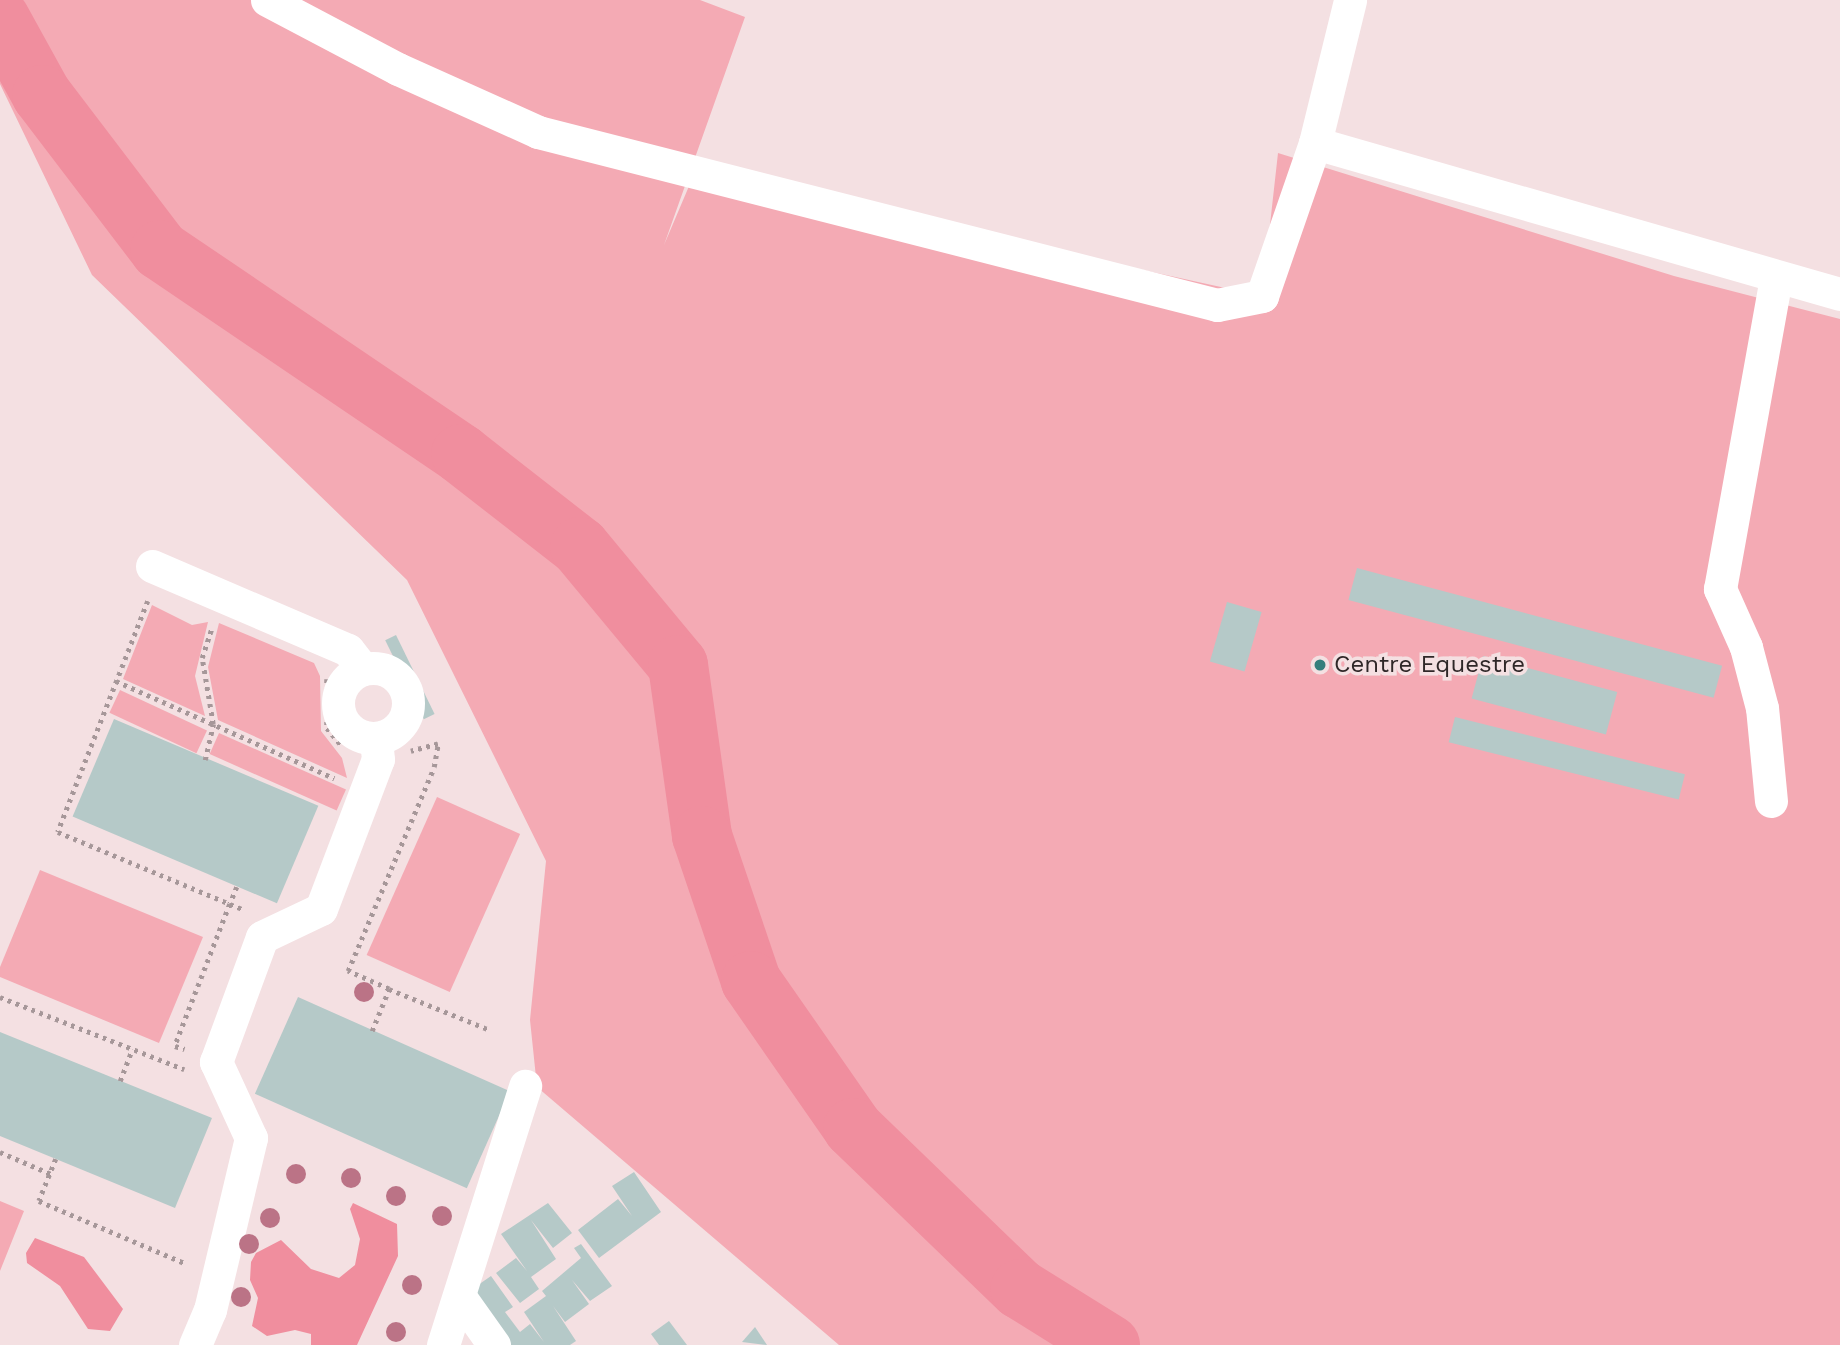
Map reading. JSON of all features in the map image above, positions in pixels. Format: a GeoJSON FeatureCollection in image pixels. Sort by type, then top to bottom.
{"type":"FeatureCollection","features":[{"type":"Feature","properties":{"kind":"street"},"geometry":{"type":"LineString","coordinates":[[267,0],[398,69],[538,132],[1217,305],[1262,296],[1315,143],[1350,0]]}},
{"type":"Feature","properties":{"kind":"street"},"geometry":{"type":"LineString","coordinates":[[1315,143],[1776,279],[1840,294]]}},
{"type":"Feature","properties":{"kind":"street"},"geometry":{"type":"LineString","coordinates":[[1771,801],[1762,708],[1746,648],[1720,589],[1776,279]]}},
{"type":"Feature","properties":{"kind":"street"},"geometry":{"type":"LineString","coordinates":[[152,566],[348,650],[363,669]]}},
{"type":"Feature","properties":{"kind":"street"},"geometry":{"type":"LineString","coordinates":[[195,1345],[210,1310],[251,1138],[216,1062],[262,937],[321,909],[377,749],[406,718],[409,700],[403,682],[388,670],[363,669],[352,673],[340,687],[337,705],[343,723],[377,749]]}},
{"type":"Feature","properties":{"kind":"street"},"geometry":{"type":"LineString","coordinates":[[443,1345],[526,1086]]}},
{"type":"Feature","properties":{"kind":"street"},"geometry":{"type":"LineString","coordinates":[[460,1297],[494,1345]]}},
{"type":"Feature","properties":{"kind":"path"},"geometry":{"type":"LineString","coordinates":[[162,602],[150,597],[58,832],[255,915]]}},
{"type":"Feature","properties":{"kind":"path"},"geometry":{"type":"LineString","coordinates":[[205,760],[213,724],[202,658],[215,616]]}},
{"type":"Feature","properties":{"kind":"path"},"geometry":{"type":"LineString","coordinates":[[323,667],[328,675],[327,728],[348,753],[352,767],[377,749],[438,744],[434,767],[348,971],[490,1030]]}},
{"type":"Feature","properties":{"kind":"path"},"geometry":{"type":"LineString","coordinates":[[116,681],[345,783]]}},
{"type":"Feature","properties":{"kind":"path"},"geometry":{"type":"LineString","coordinates":[[230,904],[237,887]]}},
{"type":"Feature","properties":{"kind":"path"},"geometry":{"type":"LineString","coordinates":[[372,1031],[389,989]]}},
{"type":"Feature","properties":{"kind":"path"},"geometry":{"type":"LineString","coordinates":[[0,997],[192,1073]]}},
{"type":"Feature","properties":{"kind":"path"},"geometry":{"type":"LineString","coordinates":[[120,1081],[132,1049]]}},
{"type":"Feature","properties":{"kind":"path"},"geometry":{"type":"LineString","coordinates":[[0,1152],[51,1174]]}},
{"type":"Feature","properties":{"kind":"path"},"geometry":{"type":"LineString","coordinates":[[56,1159],[39,1201],[198,1269]]}},
{"type":"Feature","properties":{"kind":"shaded area","name":"Centre Equestre"},"geometry":{"type":"Polygon","coordinates":[[[0,0],[700,0],[745,17],[664,245],[695,172],[1262,296],[1278,153],[1674,276],[1840,319],[1840,1345],[839,1345],[537,1087],[530,1020],[546,861],[407,580],[92,275],[0,84],[0,0]]]}},
{"type":"Feature","properties":{"kind":"shaded area"},"geometry":{"type":"Polygon","coordinates":[[[152,605],[192,625],[208,622],[195,676],[205,716],[123,679],[152,605]]]}},
{"type":"Feature","properties":{"kind":"shaded area"},"geometry":{"type":"Polygon","coordinates":[[[219,623],[314,663],[320,676],[321,731],[342,758],[347,778],[218,720],[208,667],[219,623]]]}},
{"type":"Feature","properties":{"kind":"shaded area"},"geometry":{"type":"Polygon","coordinates":[[[120,690],[207,731],[196,753],[109,713],[120,690]]]}},
{"type":"Feature","properties":{"kind":"shaded area"},"geometry":{"type":"Polygon","coordinates":[[[219,733],[346,790],[337,811],[210,754],[219,733]]]}},
{"type":"Feature","properties":{"kind":"shaded area"},"geometry":{"type":"Polygon","coordinates":[[[437,797],[520,834],[450,992],[367,955],[437,797]]]}},
{"type":"Feature","properties":{"kind":"shaded area"},"geometry":{"type":"Polygon","coordinates":[[[40,870],[203,937],[159,1043],[0,977],[0,967],[40,870]]]}},
{"type":"Feature","properties":{"kind":"shaded area"},"geometry":{"type":"Polygon","coordinates":[[[0,1201],[24,1211],[0,1271],[0,1201]]]}},
{"type":"Feature","properties":{"kind":"shaded area"},"geometry":{"type":"Polygon","coordinates":[[[353,1203],[397,1224],[398,1256],[357,1345],[311,1345],[311,1334],[295,1330],[267,1336],[252,1326],[258,1298],[250,1280],[251,1262],[256,1253],[281,1240],[311,1269],[339,1278],[355,1265],[360,1239],[350,1209],[353,1203]]]}},
{"type":"Feature","properties":{"kind":"shaded area"},"geometry":{"type":"Polygon","coordinates":[[[35,1238],[84,1257],[123,1309],[110,1331],[88,1329],[60,1286],[27,1263],[26,1253],[35,1238]]]}},
{"type":"Feature","properties":{"kind":"building"},"geometry":{"type":"Polygon","coordinates":[[[1357,568],[1722,666],[1714,698],[1348,600],[1357,568]]]}},
{"type":"Feature","properties":{"kind":"building"},"geometry":{"type":"Polygon","coordinates":[[[1227,602],[1262,612],[1245,672],[1210,662],[1227,602]]]}},
{"type":"Feature","properties":{"kind":"building"},"geometry":{"type":"Polygon","coordinates":[[[396,635],[435,714],[424,719],[385,640],[396,635]]]}},
{"type":"Feature","properties":{"kind":"building"},"geometry":{"type":"Polygon","coordinates":[[[1483,656],[1617,692],[1606,734],[1472,699],[1483,656]]]}},
{"type":"Feature","properties":{"kind":"building"},"geometry":{"type":"Polygon","coordinates":[[[1455,717],[1685,774],[1679,800],[1449,742],[1455,717]]]}},
{"type":"Feature","properties":{"kind":"building"},"geometry":{"type":"Polygon","coordinates":[[[114,719],[318,806],[277,903],[73,817],[114,719]]]}},
{"type":"Feature","properties":{"kind":"building"},"geometry":{"type":"Polygon","coordinates":[[[298,997],[510,1091],[467,1188],[255,1094],[298,997]]]}},
{"type":"Feature","properties":{"kind":"building"},"geometry":{"type":"Polygon","coordinates":[[[0,1032],[212,1118],[175,1208],[0,1136],[0,1032]]]}},
{"type":"Feature","properties":{"kind":"building"},"geometry":{"type":"Polygon","coordinates":[[[634,1172],[661,1212],[599,1258],[578,1230],[618,1199],[632,1216],[612,1186],[634,1172]]]}},
{"type":"Feature","properties":{"kind":"building"},"geometry":{"type":"Polygon","coordinates":[[[548,1203],[572,1233],[553,1248],[531,1220],[556,1259],[531,1277],[539,1289],[520,1303],[496,1273],[516,1258],[527,1271],[501,1234],[548,1203]]]}},
{"type":"Feature","properties":{"kind":"building"},"geometry":{"type":"Polygon","coordinates":[[[581,1244],[612,1286],[590,1301],[572,1280],[589,1304],[565,1322],[553,1306],[576,1341],[570,1345],[508,1345],[468,1292],[491,1276],[513,1307],[505,1312],[520,1332],[530,1324],[544,1342],[524,1312],[546,1296],[542,1291],[581,1258],[574,1248],[581,1244]]]}},
{"type":"Feature","properties":{"kind":"building"},"geometry":{"type":"Polygon","coordinates":[[[669,1321],[687,1345],[659,1345],[651,1334],[669,1321]]]}},
{"type":"Feature","properties":{"kind":"building"},"geometry":{"type":"Polygon","coordinates":[[[755,1327],[767,1345],[742,1342],[755,1327]]]}},
{"type":"Feature","properties":{"kind":"waterway"},"geometry":{"type":"LineString","coordinates":[[0,19],[42,95],[160,250],[461,454],[580,547],[678,665],[702,836],[751,981],[853,1128],[1020,1289],[1110,1345]]}},
{"type":"Feature","properties":{"kind":"place","name":"Centre Equestre"},"geometry":{"type":"Point","coordinates":[1320,665]}}]}
